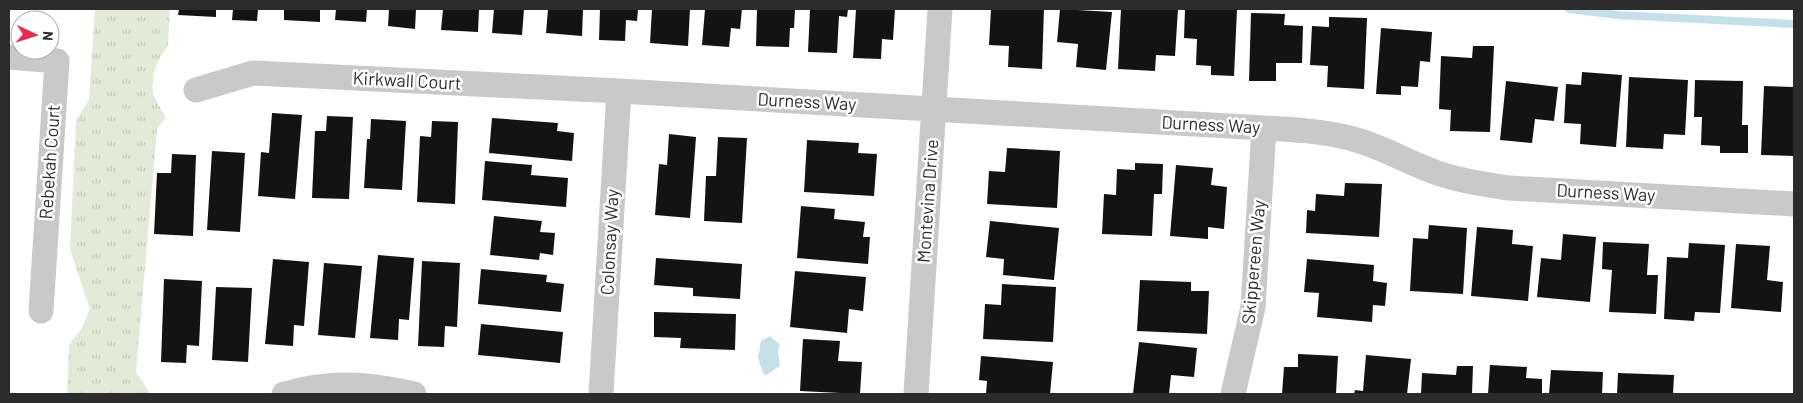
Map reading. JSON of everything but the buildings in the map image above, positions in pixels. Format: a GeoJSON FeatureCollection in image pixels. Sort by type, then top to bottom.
{"type":"FeatureCollection","features":[{"type":"Feature","properties":{"kind":"street","name":"Montevina Drive"},"geometry":{"type":"LineString","coordinates":[[916,394],[940,9]]}},
{"type":"Feature","properties":{"kind":"street","name":"Rebekah Court"},"geometry":{"type":"LineString","coordinates":[[9,57],[57,61],[40,312]]}},
{"type":"Feature","properties":{"kind":"street","name":"Kirkwall Court"},"geometry":{"type":"LineString","coordinates":[[196,90],[253,73],[619,91]]}},
{"type":"Feature","properties":{"kind":"street","name":"Durness Way"},"geometry":{"type":"LineString","coordinates":[[619,91],[1324,133],[1358,140],[1391,152],[1428,170],[1464,181],[1509,188],[1794,204]]}},
{"type":"Feature","properties":{"kind":"street","name":"Colonsay Way"},"geometry":{"type":"LineString","coordinates":[[601,394],[619,91]]}},
{"type":"Feature","properties":{"kind":"street","name":"Skippereen Way"},"geometry":{"type":"LineString","coordinates":[[1233,394],[1254,307],[1264,128]]}},
{"type":"Feature","properties":{"kind":"street"},"geometry":{"type":"LineString","coordinates":[[284,394],[318,386],[352,384],[414,394]]}},
{"type":"Feature","properties":{"kind":"green space"},"geometry":{"type":"Polygon","coordinates":[[[95,9],[170,9],[168,46],[157,63],[153,76],[154,96],[166,118],[157,129],[136,372],[149,394],[67,394],[69,345],[82,328],[90,309],[70,249],[76,121],[89,99],[95,9]]]}},
{"type":"Feature","properties":{"kind":"water"},"geometry":{"type":"Polygon","coordinates":[[[770,336],[780,345],[778,352],[780,366],[766,375],[763,373],[758,358],[761,341],[770,336]]]}},
{"type":"Feature","properties":{"kind":"waterway"},"geometry":{"type":"LineString","coordinates":[[1569,9],[1618,15],[1794,24]]}}]}
